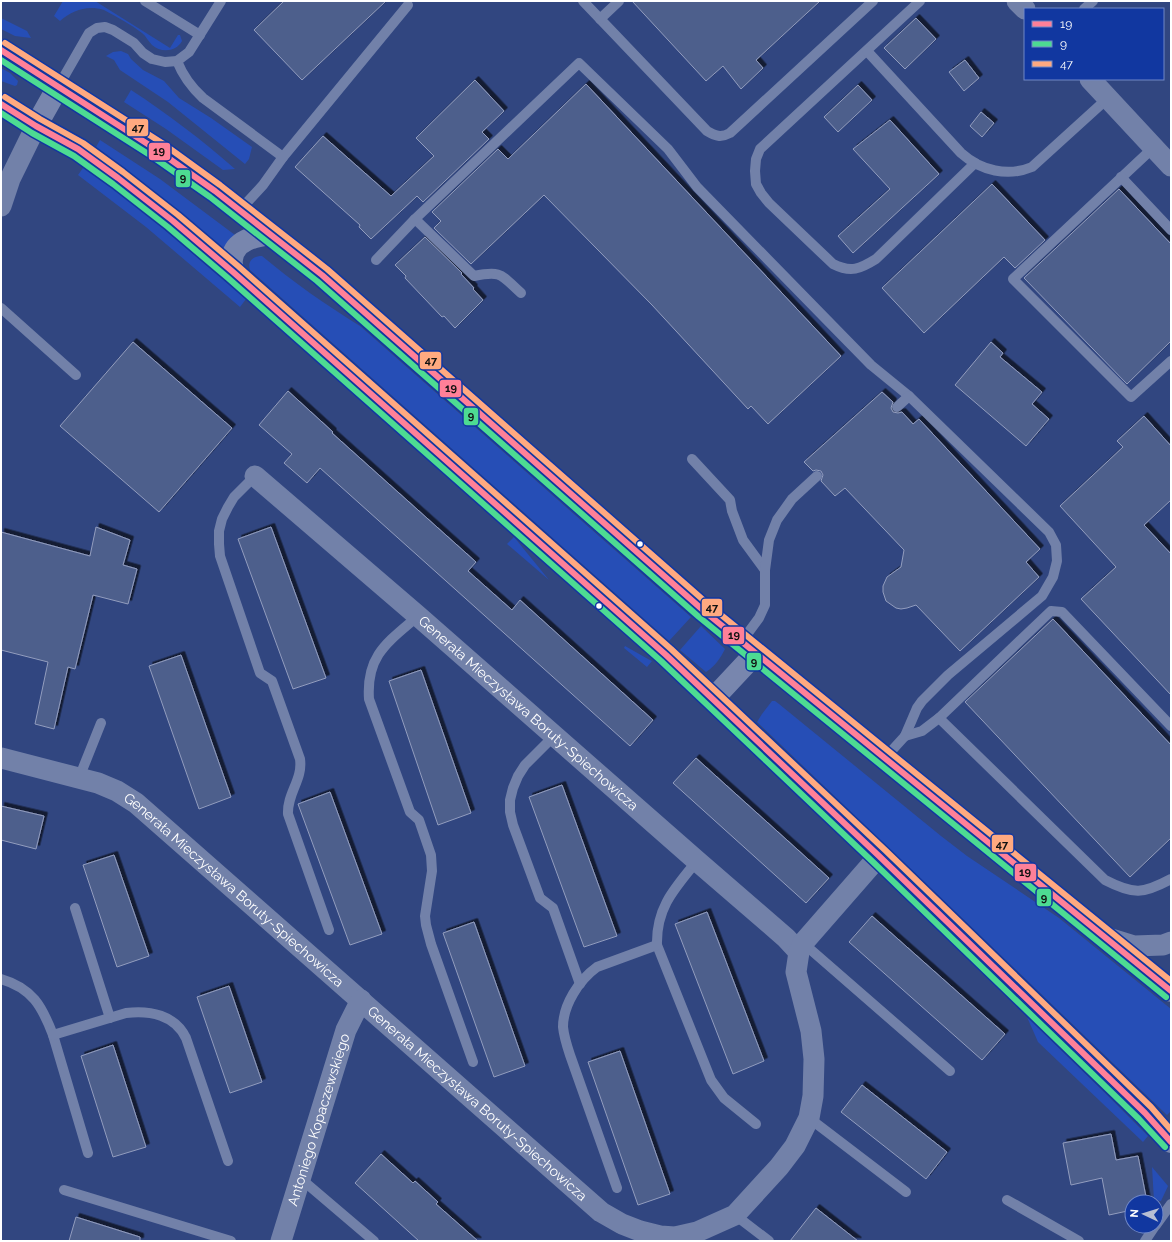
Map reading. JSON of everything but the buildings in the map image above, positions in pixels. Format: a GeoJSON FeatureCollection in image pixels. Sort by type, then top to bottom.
{"type":"FeatureCollection","features":[{"type":"Feature","properties":{"kind":"main road"},"geometry":{"type":"LineString","coordinates":[[1,50],[157,150],[210,186],[271,234],[322,276],[615,534],[749,647],[1171,991]]}},
{"type":"Feature","properties":{"kind":"main road"},"geometry":{"type":"LineString","coordinates":[[36,126],[58,87]]}},
{"type":"Feature","properties":{"kind":"main road"},"geometry":{"type":"LineString","coordinates":[[1,104],[36,126],[78,149],[173,221],[233,272],[660,650],[879,856],[1145,1113],[1171,1142]]}},
{"type":"Feature","properties":{"kind":"main road"},"geometry":{"type":"LineString","coordinates":[[233,272],[232,260],[237,248],[244,241],[255,236],[271,234]]}},
{"type":"Feature","properties":{"kind":"main road"},"geometry":{"type":"LineString","coordinates":[[713,699],[749,647]]}},
{"type":"Feature","properties":{"kind":"street"},"geometry":{"type":"LineString","coordinates":[[1091,80],[1171,166]]}},
{"type":"Feature","properties":{"kind":"street"},"geometry":{"type":"LineString","coordinates":[[1,206],[10,179],[36,126]]}},
{"type":"Feature","properties":{"kind":"street","name":"Generała Mieczysława Boruty-Spiechowicza"},"geometry":{"type":"LineString","coordinates":[[1,758],[98,783],[117,791],[136,803],[601,1212],[622,1224],[640,1231],[675,1239],[697,1232],[735,1215],[779,1167],[794,1146],[809,1118],[813,1096],[814,1059],[811,1031],[796,972],[801,948],[786,938],[418,616],[255,476]]}},
{"type":"Feature","properties":{"kind":"street"},"geometry":{"type":"LineString","coordinates":[[801,948],[879,856]]}},
{"type":"Feature","properties":{"kind":"street"},"geometry":{"type":"LineString","coordinates":[[1103,936],[1134,946],[1163,945],[1171,942]]}},
{"type":"Feature","properties":{"kind":"street","name":"Antoniego Kopaczewskiego"},"geometry":{"type":"LineString","coordinates":[[281,1241],[346,1030],[361,1000]]}},
{"type":"Feature","properties":{"kind":"lane"},"geometry":{"type":"LineString","coordinates":[[145,1],[200,35]]}},
{"type":"Feature","properties":{"kind":"lane"},"geometry":{"type":"LineString","coordinates":[[58,87],[89,33],[97,28],[105,27],[113,30],[134,43],[143,53],[152,59],[165,62],[177,61],[189,52],[221,1]]}},
{"type":"Feature","properties":{"kind":"lane"},"geometry":{"type":"LineString","coordinates":[[583,1],[706,131],[719,137],[730,133],[873,1]]}},
{"type":"Feature","properties":{"kind":"lane"},"geometry":{"type":"LineString","coordinates":[[600,19],[619,1]]}},
{"type":"Feature","properties":{"kind":"lane"},"geometry":{"type":"LineString","coordinates":[[920,1],[760,149],[756,159],[756,184],[770,203],[833,264],[841,268],[849,269],[867,265],[876,258],[975,163]]}},
{"type":"Feature","properties":{"kind":"lane"},"geometry":{"type":"LineString","coordinates":[[240,210],[263,185],[283,157],[408,5]]}},
{"type":"Feature","properties":{"kind":"lane"},"geometry":{"type":"LineString","coordinates":[[867,51],[969,160],[990,169],[1002,172],[1022,171],[1032,167],[1108,98]]}},
{"type":"Feature","properties":{"kind":"lane"},"geometry":{"type":"LineString","coordinates":[[177,61],[185,78],[195,91],[283,157]]}},
{"type":"Feature","properties":{"kind":"lane"},"geometry":{"type":"LineString","coordinates":[[376,260],[415,219],[579,63],[668,149],[697,187],[871,365],[909,396],[1049,532],[1056,545],[1057,561],[1053,577],[1042,596],[948,675],[917,708],[905,736],[884,758]]}},
{"type":"Feature","properties":{"kind":"lane"},"geometry":{"type":"LineString","coordinates":[[1154,147],[1013,279],[1131,397],[1171,361]]}},
{"type":"Feature","properties":{"kind":"lane"},"geometry":{"type":"LineString","coordinates":[[1121,177],[1171,230]]}},
{"type":"Feature","properties":{"kind":"lane"},"geometry":{"type":"LineString","coordinates":[[415,219],[474,276],[491,272],[500,274],[521,293]]}},
{"type":"Feature","properties":{"kind":"lane"},"geometry":{"type":"LineString","coordinates":[[1,308],[76,376]]}},
{"type":"Feature","properties":{"kind":"lane"},"geometry":{"type":"LineString","coordinates":[[897,407],[909,396]]}},
{"type":"Feature","properties":{"kind":"lane"},"geometry":{"type":"LineString","coordinates":[[692,459],[730,500],[732,512],[743,540],[765,570]]}},
{"type":"Feature","properties":{"kind":"lane"},"geometry":{"type":"LineString","coordinates":[[255,476],[234,497],[222,519],[219,531],[220,556],[260,673],[272,681],[300,759],[300,772],[290,797],[288,814],[329,930]]}},
{"type":"Feature","properties":{"kind":"lane"},"geometry":{"type":"LineString","coordinates":[[749,647],[765,605],[765,570],[769,540],[777,520],[792,499],[817,476]]}},
{"type":"Feature","properties":{"kind":"lane"},"geometry":{"type":"LineString","coordinates":[[905,736],[922,731],[939,718],[1051,611],[1062,612],[1171,726]]}},
{"type":"Feature","properties":{"kind":"lane"},"geometry":{"type":"LineString","coordinates":[[418,616],[386,643],[379,652],[370,675],[368,687],[369,699],[410,812],[419,820],[431,855],[432,871],[426,908],[426,925],[430,944],[473,1062]]}},
{"type":"Feature","properties":{"kind":"lane"},"geometry":{"type":"LineString","coordinates":[[939,718],[1105,880],[1122,889],[1142,892],[1154,888],[1171,879]]}},
{"type":"Feature","properties":{"kind":"lane"},"geometry":{"type":"LineString","coordinates":[[79,778],[101,723]]}},
{"type":"Feature","properties":{"kind":"lane"},"geometry":{"type":"LineString","coordinates":[[554,736],[525,765],[518,776],[510,800],[510,812],[513,825],[540,898],[553,908],[580,984]]}},
{"type":"Feature","properties":{"kind":"lane"},"geometry":{"type":"LineString","coordinates":[[697,861],[673,890],[662,911],[658,922],[657,946],[711,1080],[724,1098],[756,1124]]}},
{"type":"Feature","properties":{"kind":"lane"},"geometry":{"type":"LineString","coordinates":[[75,908],[110,1018]]}},
{"type":"Feature","properties":{"kind":"lane"},"geometry":{"type":"LineString","coordinates":[[617,1188],[565,1038],[564,1022],[567,1008],[580,984],[590,972],[597,967],[657,946]]}},
{"type":"Feature","properties":{"kind":"lane"},"geometry":{"type":"LineString","coordinates":[[801,948],[950,1071]]}},
{"type":"Feature","properties":{"kind":"lane"},"geometry":{"type":"LineString","coordinates":[[1,979],[20,985],[37,1002],[46,1016],[88,1153]]}},
{"type":"Feature","properties":{"kind":"lane"},"geometry":{"type":"LineString","coordinates":[[53,1035],[135,1012],[155,1014],[175,1023],[182,1030],[186,1038],[228,1161]]}},
{"type":"Feature","properties":{"kind":"lane"},"geometry":{"type":"LineString","coordinates":[[809,1118],[906,1192]]}},
{"type":"Feature","properties":{"kind":"lane"},"geometry":{"type":"LineString","coordinates":[[300,1178],[374,1241]]}},
{"type":"Feature","properties":{"kind":"lane"},"geometry":{"type":"LineString","coordinates":[[64,1190],[231,1241]]}},
{"type":"Feature","properties":{"kind":"lane"},"geometry":{"type":"LineString","coordinates":[[1007,1200],[1079,1241]]}},
{"type":"Feature","properties":{"kind":"lane"},"geometry":{"type":"LineString","coordinates":[[1164,1214],[1171,1204]]}},
{"type":"Feature","properties":{"kind":"lane"},"geometry":{"type":"LineString","coordinates":[[735,1215],[769,1241]]}},
{"type":"Feature","properties":{"kind":"shaded area"},"geometry":{"type":"Polygon","coordinates":[[[63,1],[95,1],[170,48],[178,35],[180,35],[182,41],[179,45],[172,49],[164,50],[156,48],[143,34],[119,18],[104,10],[92,8],[75,11],[60,21],[54,16],[63,1]]]}},
{"type":"Feature","properties":{"kind":"shaded area"},"geometry":{"type":"Polygon","coordinates":[[[1,18],[27,31],[31,38],[15,36],[1,29],[1,18]]]}},
{"type":"Feature","properties":{"kind":"shaded area"},"geometry":{"type":"Polygon","coordinates":[[[121,51],[128,54],[131,59],[143,70],[164,81],[179,98],[211,118],[252,147],[249,159],[245,164],[168,102],[120,70],[114,60],[106,56],[113,52],[121,51]]]}},
{"type":"Feature","properties":{"kind":"shaded area"},"geometry":{"type":"Polygon","coordinates":[[[1,68],[10,73],[18,81],[17,85],[15,86],[1,81],[1,68]]]}},
{"type":"Feature","properties":{"kind":"shaded area"},"geometry":{"type":"Polygon","coordinates":[[[131,90],[158,108],[235,169],[223,170],[166,129],[124,102],[131,90]]]}},
{"type":"Feature","properties":{"kind":"shaded area"},"geometry":{"type":"Polygon","coordinates":[[[100,140],[160,179],[235,235],[224,248],[121,165],[96,147],[100,140]]]}},
{"type":"Feature","properties":{"kind":"shaded area"},"geometry":{"type":"Polygon","coordinates":[[[83,168],[109,185],[146,214],[246,299],[240,307],[146,227],[78,175],[83,168]]]}},
{"type":"Feature","properties":{"kind":"shaded area"},"geometry":{"type":"Polygon","coordinates":[[[262,256],[310,293],[360,326],[691,617],[669,641],[250,270],[249,264],[253,258],[262,256]]]}},
{"type":"Feature","properties":{"kind":"shaded area"},"geometry":{"type":"Polygon","coordinates":[[[514,537],[549,580],[507,544],[514,537]]]}},
{"type":"Feature","properties":{"kind":"shaded area"},"geometry":{"type":"Polygon","coordinates":[[[701,626],[725,649],[717,662],[706,672],[680,650],[701,626]]]}},
{"type":"Feature","properties":{"kind":"shaded area"},"geometry":{"type":"Polygon","coordinates":[[[625,646],[652,661],[647,667],[624,648],[625,646]]]}},
{"type":"Feature","properties":{"kind":"shaded area"},"geometry":{"type":"Polygon","coordinates":[[[772,701],[779,704],[967,856],[1059,918],[1171,1009],[1171,1111],[1167,1115],[757,722],[772,701]]]}},
{"type":"Feature","properties":{"kind":"shaded area"},"geometry":{"type":"Polygon","coordinates":[[[1027,1017],[1148,1136],[1143,1142],[1038,1042],[1027,1017]]]}},
{"type":"Feature","properties":{"kind":"shaded area"},"geometry":{"type":"Polygon","coordinates":[[[1152,1167],[1168,1186],[1164,1195],[1154,1194],[1152,1167]]]}},
{"type":"Feature","properties":{"kind":"transit line","name":"47"},"geometry":{"type":"LineString","coordinates":[[5,43],[162,143],[220,185],[327,269],[709,605],[1171,981]]}},
{"type":"Feature","properties":{"kind":"transit line","name":"19"},"geometry":{"type":"LineString","coordinates":[[1,50],[157,150],[215,191],[322,275],[704,611],[1171,991]]}},
{"type":"Feature","properties":{"kind":"transit line","name":"9"},"geometry":{"type":"LineString","coordinates":[[1,60],[153,157],[210,197],[317,281],[699,617],[1166,997]]}},
{"type":"Feature","properties":{"kind":"transit line","name":"47"},"geometry":{"type":"LineString","coordinates":[[5,97],[83,143],[178,215],[238,266],[671,649],[885,850],[1151,1107],[1171,1130]]}},
{"type":"Feature","properties":{"kind":"transit line","name":"19"},"geometry":{"type":"LineString","coordinates":[[1,104],[36,126],[78,149],[173,221],[233,272],[666,655],[879,856],[1145,1113],[1171,1142]]}},
{"type":"Feature","properties":{"kind":"transit line","name":"9"},"geometry":{"type":"LineString","coordinates":[[1,113],[32,133],[74,156],[168,227],[228,278],[661,661],[873,862],[1139,1119],[1165,1147]]}}]}
